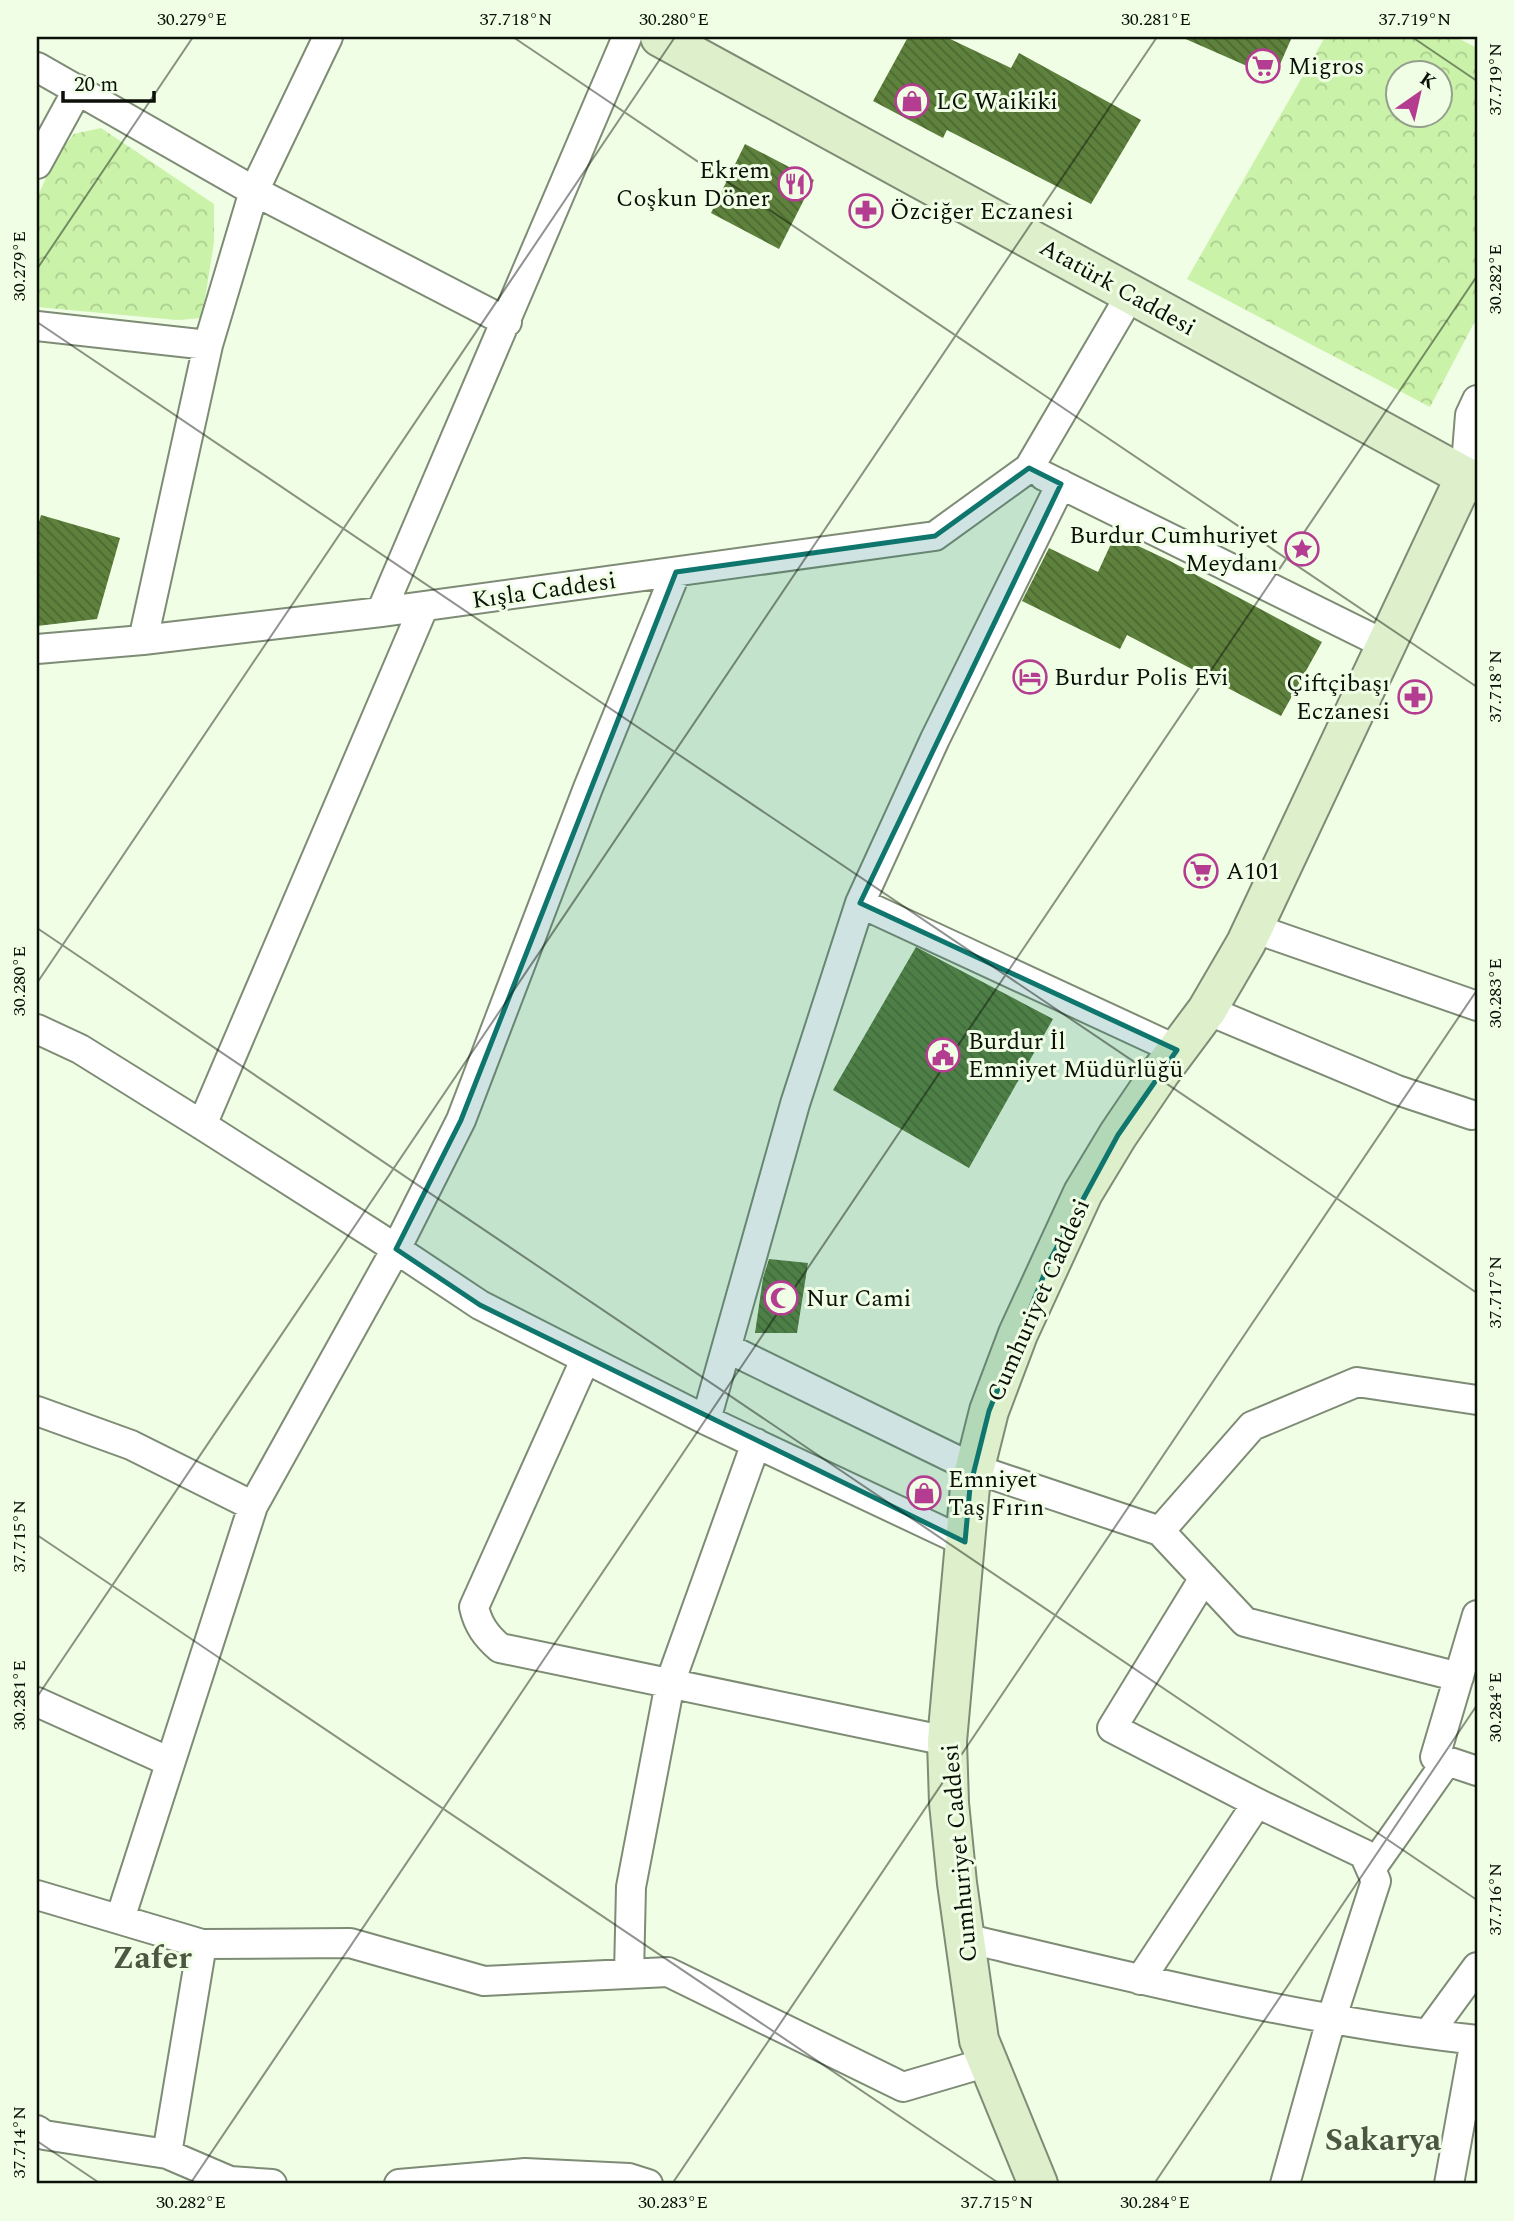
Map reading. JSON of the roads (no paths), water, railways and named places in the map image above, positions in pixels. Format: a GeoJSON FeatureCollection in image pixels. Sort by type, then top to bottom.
{"type":"FeatureCollection","features":[{"type":"Feature","properties":{"kind":"main road","name":"Atatürk Caddesi"},"geometry":{"type":"LineString","coordinates":[[660,37],[1131,294],[1473,476]]}},
{"type":"Feature","properties":{"kind":"main road","name":"Cumhuriyet Caddesi"},"geometry":{"type":"LineString","coordinates":[[1038,2184],[979,2040],[949,1803],[947,1741],[970,1487],[989,1411],[1050,1260],[1083,1194],[1118,1135],[1207,1010],[1253,928],[1386,645],[1473,476]]}},
{"type":"Feature","properties":{"kind":"street"},"geometry":{"type":"LineString","coordinates":[[143,640],[208,345],[254,191],[328,37]]}},
{"type":"Feature","properties":{"kind":"street"},"geometry":{"type":"LineString","coordinates":[[381,612],[627,37]]}},
{"type":"Feature","properties":{"kind":"street"},"geometry":{"type":"LineString","coordinates":[[37,67],[254,191],[507,322]]}},
{"type":"Feature","properties":{"kind":"street"},"geometry":{"type":"LineString","coordinates":[[37,164],[78,89]]}},
{"type":"Feature","properties":{"kind":"street"},"geometry":{"type":"LineString","coordinates":[[1131,294],[1029,468],[1386,645]]}},
{"type":"Feature","properties":{"kind":"street"},"geometry":{"type":"LineString","coordinates":[[37,326],[208,345]]}},
{"type":"Feature","properties":{"kind":"street"},"geometry":{"type":"LineString","coordinates":[[1473,476],[1470,415],[1477,400]]}},
{"type":"Feature","properties":{"kind":"street","name":"Kışla Caddesi"},"geometry":{"type":"LineString","coordinates":[[37,649],[143,640],[381,612],[935,536],[1029,468]]}},
{"type":"Feature","properties":{"kind":"street"},"geometry":{"type":"LineString","coordinates":[[706,1420],[795,1104],[860,903],[935,739],[1061,484]]}},
{"type":"Feature","properties":{"kind":"street"},"geometry":{"type":"LineString","coordinates":[[120,1919],[253,1506],[397,1249],[461,1120],[588,788],[676,572]]}},
{"type":"Feature","properties":{"kind":"street"},"geometry":{"type":"LineString","coordinates":[[202,1125],[424,606]]}},
{"type":"Feature","properties":{"kind":"street"},"geometry":{"type":"LineString","coordinates":[[860,903],[1177,1050]]}},
{"type":"Feature","properties":{"kind":"street"},"geometry":{"type":"LineString","coordinates":[[1253,928],[1477,1006]]}},
{"type":"Feature","properties":{"kind":"street"},"geometry":{"type":"LineString","coordinates":[[1207,1010],[1397,1090],[1472,1115]]}},
{"type":"Feature","properties":{"kind":"street"},"geometry":{"type":"LineString","coordinates":[[37,1029],[80,1049],[202,1125],[480,1305],[706,1420],[965,1542]]}},
{"type":"Feature","properties":{"kind":"street"},"geometry":{"type":"LineString","coordinates":[[727,1348],[975,1469],[1160,1531],[1245,1622],[1459,1677]]}},
{"type":"Feature","properties":{"kind":"street"},"geometry":{"type":"LineString","coordinates":[[585,1360],[474,1607],[488,1638],[500,1648],[947,1741]]}},
{"type":"Feature","properties":{"kind":"street"},"geometry":{"type":"LineString","coordinates":[[1160,1531],[1252,1426],[1357,1382],[1477,1400]]}},
{"type":"Feature","properties":{"kind":"street"},"geometry":{"type":"LineString","coordinates":[[37,1410],[131,1445],[253,1506]]}},
{"type":"Feature","properties":{"kind":"street"},"geometry":{"type":"LineString","coordinates":[[629,1974],[631,1887],[670,1683],[756,1443]]}},
{"type":"Feature","properties":{"kind":"street"},"geometry":{"type":"LineString","coordinates":[[1204,1578],[1112,1728],[1256,1803],[1364,1854],[1376,1881],[1331,2020],[1285,2184]]}},
{"type":"Feature","properties":{"kind":"street"},"geometry":{"type":"LineString","coordinates":[[1477,1615],[1435,1757],[1477,1771]]}},
{"type":"Feature","properties":{"kind":"street"},"geometry":{"type":"LineString","coordinates":[[37,1702],[170,1762]]}},
{"type":"Feature","properties":{"kind":"street"},"geometry":{"type":"LineString","coordinates":[[1371,1869],[1447,1761]]}},
{"type":"Feature","properties":{"kind":"street"},"geometry":{"type":"LineString","coordinates":[[1140,1980],[1256,1803]]}},
{"type":"Feature","properties":{"kind":"street"},"geometry":{"type":"LineString","coordinates":[[37,1895],[202,1944],[350,1943],[484,1981],[668,1972],[903,2087],[988,2062]]}},
{"type":"Feature","properties":{"kind":"street"},"geometry":{"type":"LineString","coordinates":[[965,1938],[1140,1980],[1331,2020],[1476,2040],[1449,2184]]}},
{"type":"Feature","properties":{"kind":"street"},"geometry":{"type":"LineString","coordinates":[[167,2154],[202,1944]]}},
{"type":"Feature","properties":{"kind":"street"},"geometry":{"type":"LineString","coordinates":[[1428,2034],[1477,1967]]}},
{"type":"Feature","properties":{"kind":"street"},"geometry":{"type":"LineString","coordinates":[[37,2130],[44,2135],[167,2154],[230,2181],[272,2184]]}},
{"type":"Feature","properties":{"kind":"street"},"geometry":{"type":"LineString","coordinates":[[399,2184],[629,2178],[648,2184]]}},
{"type":"Feature","properties":{"kind":"place","name":"Migros"},"geometry":{"type":"Point","coordinates":[1263,66]}},
{"type":"Feature","properties":{"kind":"place","name":"LC Waikiki"},"geometry":{"type":"Point","coordinates":[912,101]}},
{"type":"Feature","properties":{"kind":"place","name":"Ekrem Coşkun Döner"},"geometry":{"type":"Point","coordinates":[795,184]}},
{"type":"Feature","properties":{"kind":"place","name":"Özciğer Eczanesi"},"geometry":{"type":"Point","coordinates":[866,211]}},
{"type":"Feature","properties":{"kind":"place","name":"Burdur Cumhuriyet Meydanı"},"geometry":{"type":"Point","coordinates":[1302,549]}},
{"type":"Feature","properties":{"kind":"place","name":"Burdur Polis Evi"},"geometry":{"type":"Point","coordinates":[1030,677]}},
{"type":"Feature","properties":{"kind":"place","name":"Çiftçibaşı Eczanesi"},"geometry":{"type":"Point","coordinates":[1415,697]}},
{"type":"Feature","properties":{"kind":"place","name":"A101"},"geometry":{"type":"Point","coordinates":[1201,871]}},
{"type":"Feature","properties":{"kind":"place","name":"Burdur İl Emniyet Müdürlüğü"},"geometry":{"type":"Point","coordinates":[943,1055]}},
{"type":"Feature","properties":{"kind":"place","name":"Nur Cami"},"geometry":{"type":"Point","coordinates":[781,1298]}},
{"type":"Feature","properties":{"kind":"place","name":"Emniyet Taş Fırın"},"geometry":{"type":"Point","coordinates":[924,1493]}},
{"type":"Feature","properties":{"kind":"district","name":"Zafer"},"geometry":{"type":"Point","coordinates":[152,1957]}},
{"type":"Feature","properties":{"kind":"district","name":"Sakarya"},"geometry":{"type":"Point","coordinates":[1383,2139]}}]}
